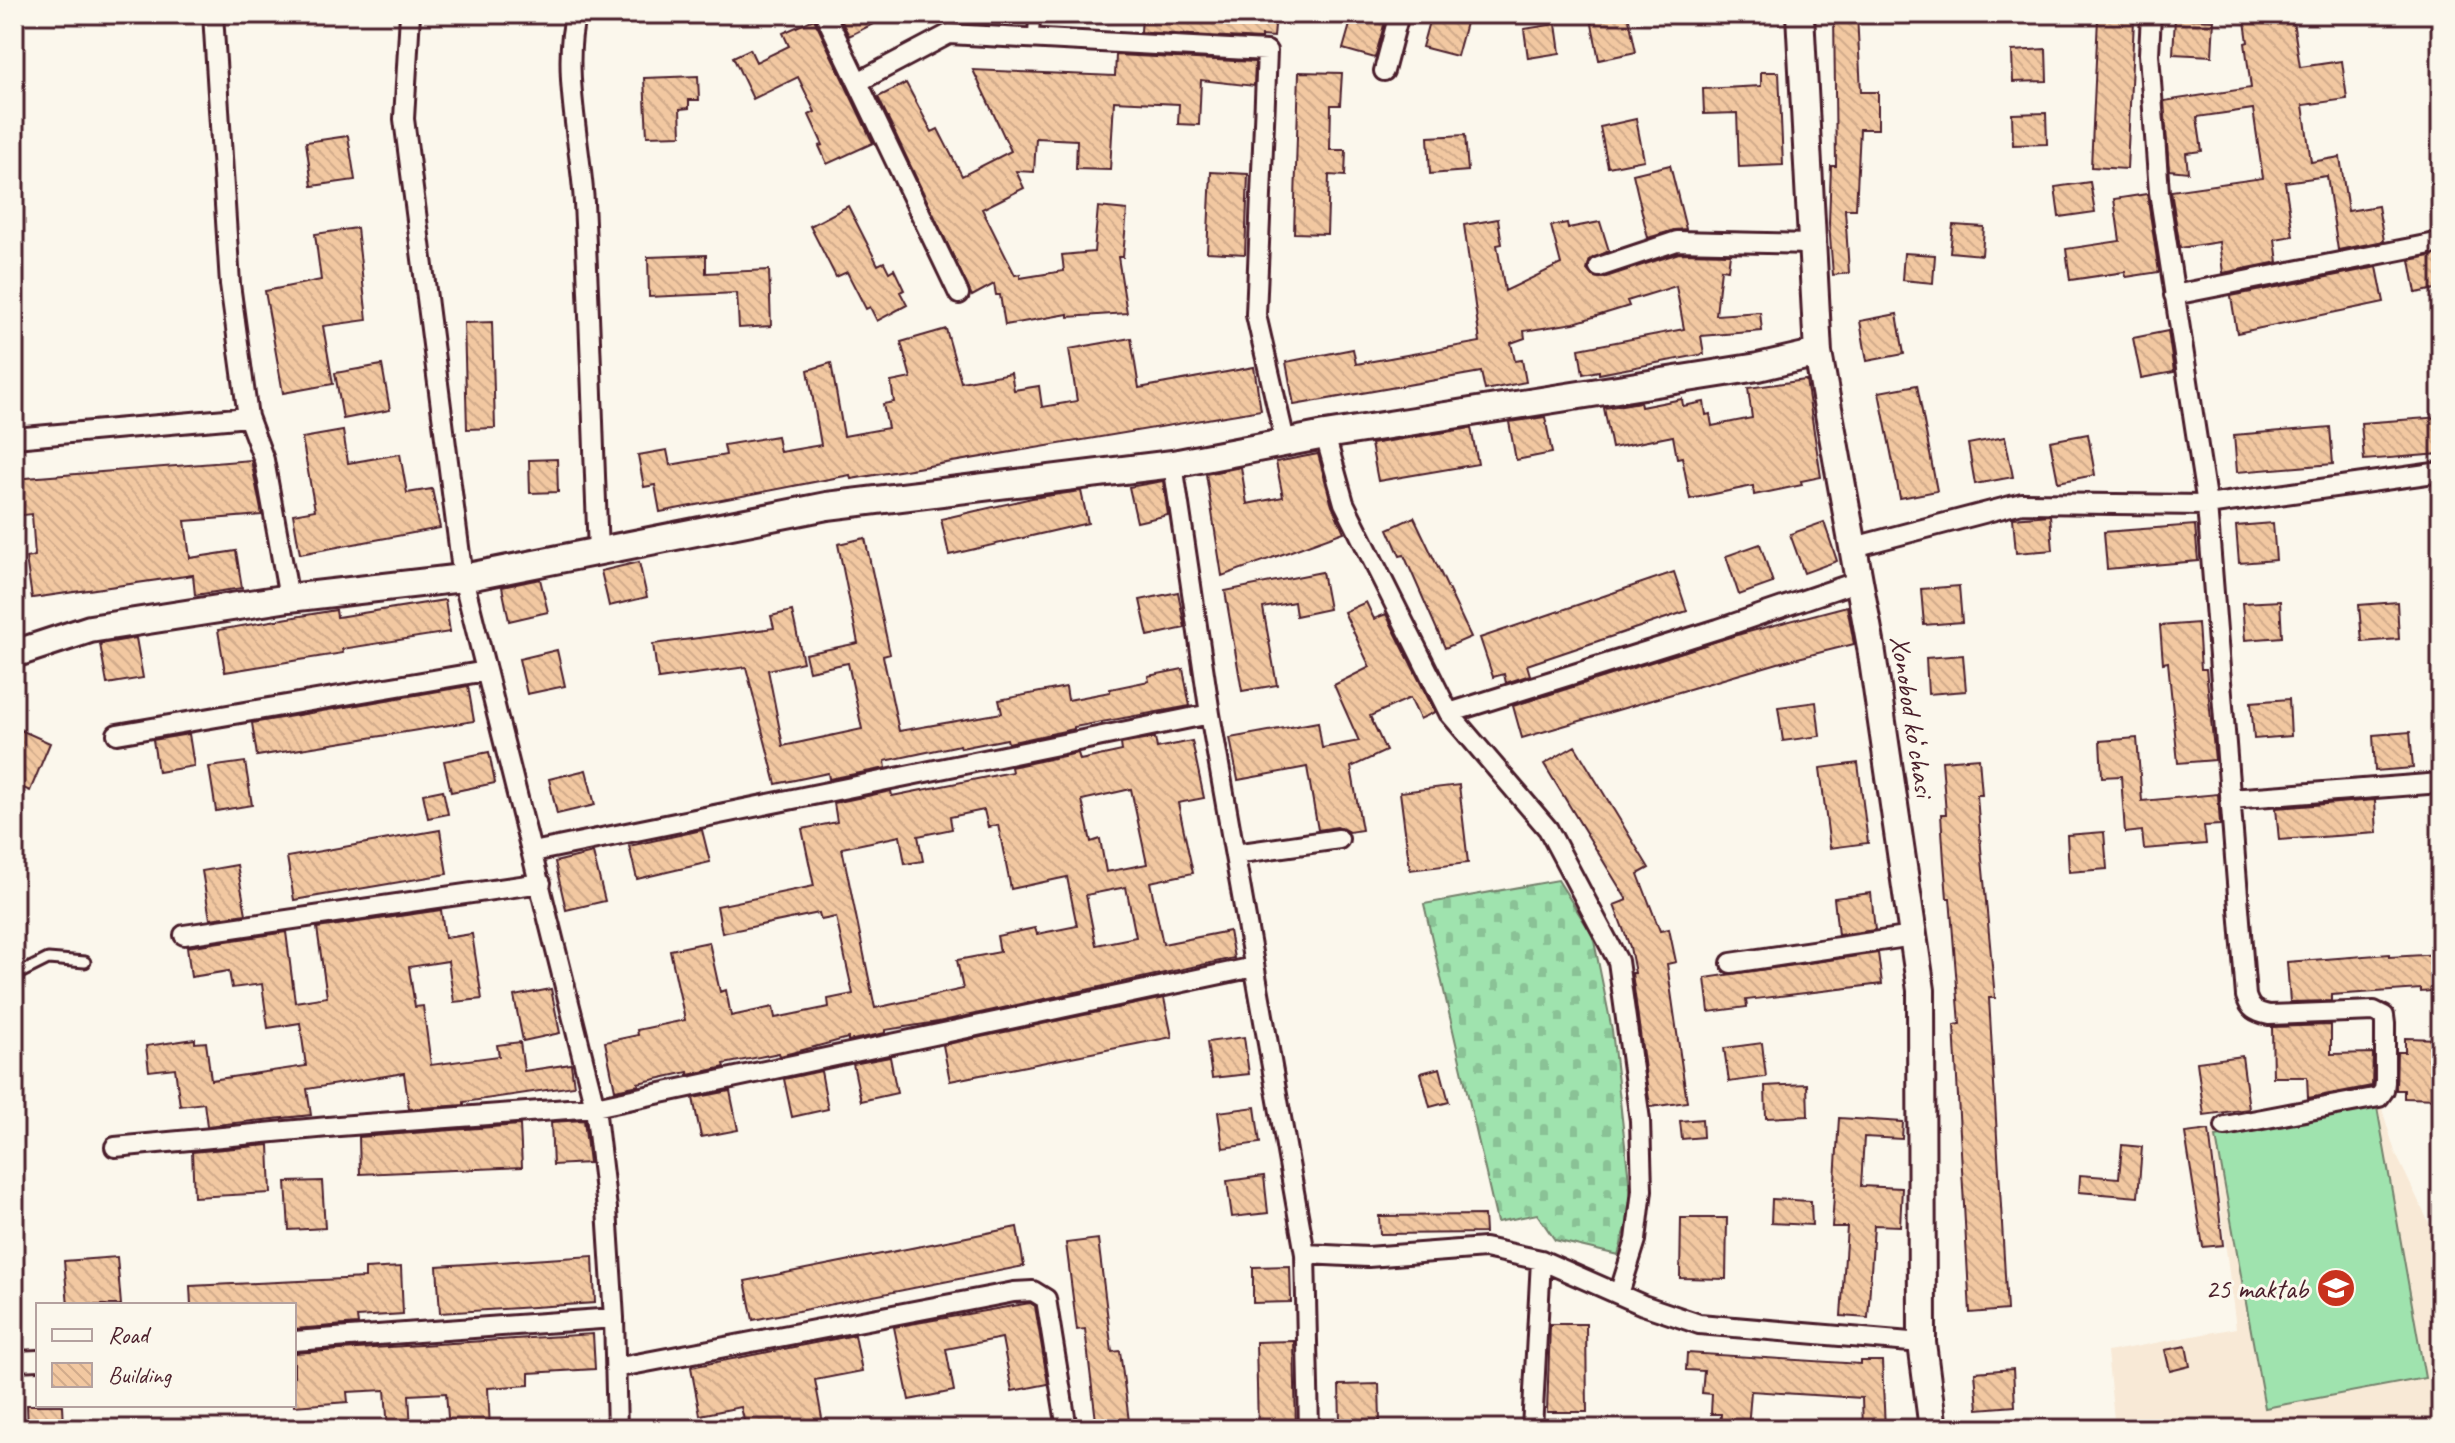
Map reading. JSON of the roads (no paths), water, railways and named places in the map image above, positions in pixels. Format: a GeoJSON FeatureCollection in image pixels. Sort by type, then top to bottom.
{"type":"FeatureCollection","features":[{"type":"Feature","properties":{"kind":"street"},"geometry":{"type":"LineString","coordinates":[[213,14],[230,284],[248,417],[264,460],[289,598]]}},
{"type":"Feature","properties":{"kind":"street"},"geometry":{"type":"LineString","coordinates":[[410,14],[404,119],[463,578],[595,1107],[607,1209],[617,1429]]}},
{"type":"Feature","properties":{"kind":"street"},"geometry":{"type":"LineString","coordinates":[[576,14],[571,72],[584,201],[598,551]]}},
{"type":"Feature","properties":{"kind":"street"},"geometry":{"type":"LineString","coordinates":[[825,14],[959,294]]}},
{"type":"Feature","properties":{"kind":"street"},"geometry":{"type":"LineString","coordinates":[[1384,71],[1399,14]]}},
{"type":"Feature","properties":{"kind":"street","name":"Xonobod koʻchasi"},"geometry":{"type":"LineString","coordinates":[[1800,14],[1818,353],[1854,547],[1921,990],[1922,1343],[1933,1429]]}},
{"type":"Feature","properties":{"kind":"street"},"geometry":{"type":"LineString","coordinates":[[2151,14],[2149,54],[2159,192],[2207,505],[2246,996],[2249,1007],[2257,1013],[2381,1012],[2385,1024],[2385,1082],[2379,1097],[2225,1126]]}},
{"type":"Feature","properties":{"kind":"street"},"geometry":{"type":"LineString","coordinates":[[858,82],[949,34],[1267,51],[1256,315],[1285,441]]}},
{"type":"Feature","properties":{"kind":"street"},"geometry":{"type":"LineString","coordinates":[[1599,267],[1677,241],[1810,244]]}},
{"type":"Feature","properties":{"kind":"street"},"geometry":{"type":"LineString","coordinates":[[2174,295],[2441,242]]}},
{"type":"Feature","properties":{"kind":"street"},"geometry":{"type":"LineString","coordinates":[[14,654],[90,629],[289,598],[463,578],[827,506],[1173,464],[1285,441],[1758,367],[1818,353]]}},
{"type":"Feature","properties":{"kind":"street"},"geometry":{"type":"LineString","coordinates":[[14,438],[248,417]]}},
{"type":"Feature","properties":{"kind":"street"},"geometry":{"type":"LineString","coordinates":[[1325,435],[1344,503],[1449,713],[1548,829],[1618,961],[1640,1120],[1642,1190],[1636,1240],[1619,1294]]}},
{"type":"Feature","properties":{"kind":"street"},"geometry":{"type":"LineString","coordinates":[[1173,464],[1210,714],[1305,1254],[1309,1429]]}},
{"type":"Feature","properties":{"kind":"street"},"geometry":{"type":"LineString","coordinates":[[1854,547],[2022,503],[2207,505],[2441,472]]}},
{"type":"Feature","properties":{"kind":"street"},"geometry":{"type":"LineString","coordinates":[[1449,713],[1718,629],[1859,581]]}},
{"type":"Feature","properties":{"kind":"street"},"geometry":{"type":"LineString","coordinates":[[117,734],[486,671]]}},
{"type":"Feature","properties":{"kind":"street"},"geometry":{"type":"LineString","coordinates":[[533,852],[1210,714]]}},
{"type":"Feature","properties":{"kind":"street"},"geometry":{"type":"LineString","coordinates":[[2230,799],[2441,783]]}},
{"type":"Feature","properties":{"kind":"street"},"geometry":{"type":"LineString","coordinates":[[1235,854],[1339,839]]}},
{"type":"Feature","properties":{"kind":"street"},"geometry":{"type":"LineString","coordinates":[[184,935],[541,883]]}},
{"type":"Feature","properties":{"kind":"street"},"geometry":{"type":"LineString","coordinates":[[1731,963],[1913,936]]}},
{"type":"Feature","properties":{"kind":"street"},"geometry":{"type":"LineString","coordinates":[[115,1147],[595,1107],[1254,967]]}},
{"type":"Feature","properties":{"kind":"street"},"geometry":{"type":"LineString","coordinates":[[1305,1254],[1368,1257],[1485,1248],[1541,1260],[1699,1324],[1922,1343]]}},
{"type":"Feature","properties":{"kind":"street"},"geometry":{"type":"LineString","coordinates":[[1532,1429],[1541,1260]]}},
{"type":"Feature","properties":{"kind":"street"},"geometry":{"type":"LineString","coordinates":[[615,1368],[1033,1291],[1046,1299],[1067,1429]]}},
{"type":"Feature","properties":{"kind":"street"},"geometry":{"type":"LineString","coordinates":[[296,1341],[614,1318]]}},
{"type":"Feature","properties":{"kind":"street"},"geometry":{"type":"LineString","coordinates":[[17,1361],[36,1360]]}},
{"type":"Feature","properties":{"kind":"lane"},"geometry":{"type":"LineString","coordinates":[[1033,39],[1035,14]]}},
{"type":"Feature","properties":{"kind":"lane"},"geometry":{"type":"LineString","coordinates":[[14,976],[48,959],[85,962]]}},
{"type":"Feature","properties":{"kind":"place","name":"25 maktab"},"geometry":{"type":"Point","coordinates":[2336,1288]}}]}
